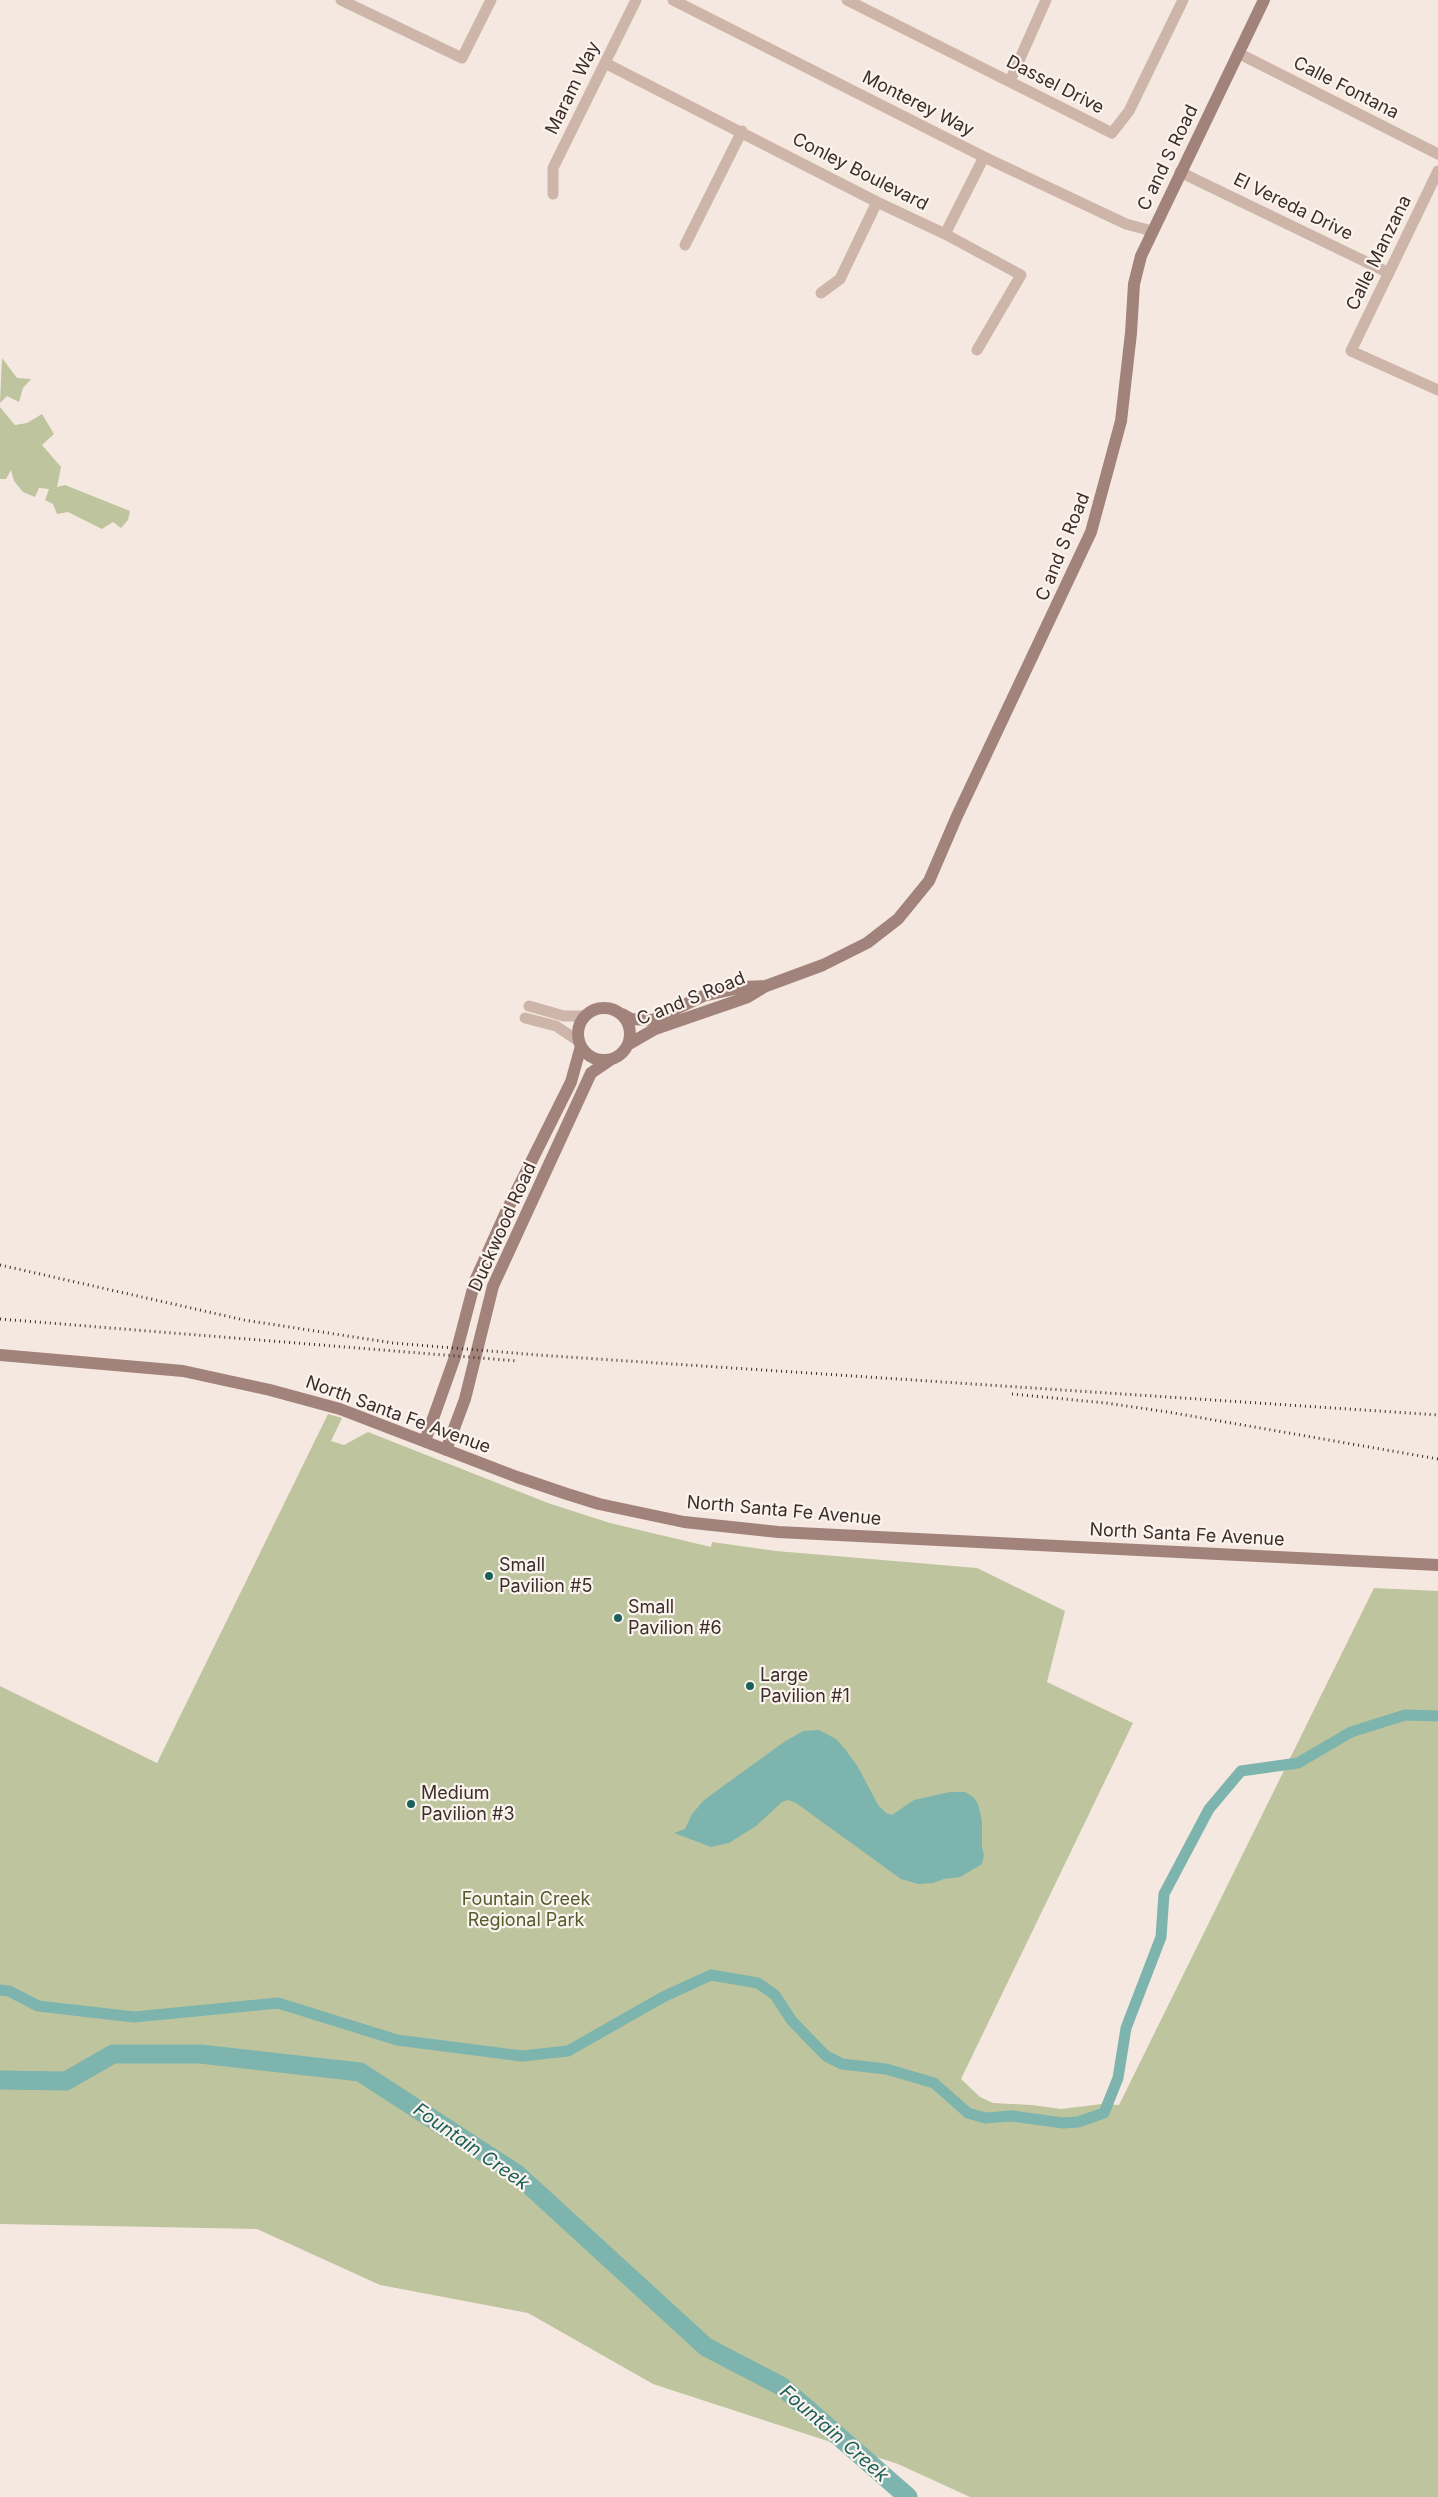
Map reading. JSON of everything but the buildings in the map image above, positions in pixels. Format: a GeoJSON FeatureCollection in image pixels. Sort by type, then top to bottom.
{"type":"FeatureCollection","features":[{"type":"Feature","properties":{"kind":"main road","name":"C and S Road"},"geometry":{"type":"LineString","coordinates":[[628,1044],[655,1029],[748,998],[766,986],[823,965],[867,943],[898,919],[930,881],[957,816],[1091,532],[1121,421],[1131,333],[1134,284],[1141,256],[1264,0]]}},
{"type":"Feature","properties":{"kind":"main road","name":"C and S Road"},"geometry":{"type":"LineString","coordinates":[[620,1013],[631,1019],[653,1020],[703,996],[743,987],[766,986]]}},
{"type":"Feature","properties":{"kind":"main road"},"geometry":{"type":"LineString","coordinates":[[604,1008],[620,1013],[629,1027],[628,1044],[624,1051],[610,1060],[593,1058],[580,1044],[579,1029],[586,1016],[595,1010],[604,1008]]}},
{"type":"Feature","properties":{"kind":"main road","name":"Duckwood Road"},"geometry":{"type":"LineString","coordinates":[[425,1441],[455,1357],[475,1281],[506,1212],[571,1082],[580,1044]]}},
{"type":"Feature","properties":{"kind":"main road","name":"Duckwood Road"},"geometry":{"type":"LineString","coordinates":[[446,1450],[465,1399],[493,1286],[591,1073],[610,1060]]}},
{"type":"Feature","properties":{"kind":"main road","name":"North Santa Fe Avenue"},"geometry":{"type":"LineString","coordinates":[[0,1355],[155,1368],[212,1376],[340,1409],[517,1477],[599,1504],[684,1522],[731,1528],[1438,1565]]}},
{"type":"Feature","properties":{"kind":"street"},"geometry":{"type":"LineString","coordinates":[[341,0],[462,58],[491,0]]}},
{"type":"Feature","properties":{"kind":"street","name":"Maram Way"},"geometry":{"type":"LineString","coordinates":[[554,194],[553,168],[636,0]]}},
{"type":"Feature","properties":{"kind":"street","name":"Monterey Way"},"geometry":{"type":"LineString","coordinates":[[673,0],[984,157],[1126,224],[1152,232]]}},
{"type":"Feature","properties":{"kind":"street","name":"Dassel Drive"},"geometry":{"type":"LineString","coordinates":[[847,0],[1112,133],[1129,111],[1183,0]]}},
{"type":"Feature","properties":{"kind":"street"},"geometry":{"type":"LineString","coordinates":[[1010,81],[1046,0]]}},
{"type":"Feature","properties":{"kind":"street","name":"Calle Fontana"},"geometry":{"type":"LineString","coordinates":[[1238,53],[1438,154]]}},
{"type":"Feature","properties":{"kind":"street","name":"Conley Boulevard"},"geometry":{"type":"LineString","coordinates":[[605,63],[742,131],[877,202],[945,234],[1021,275],[977,350]]}},
{"type":"Feature","properties":{"kind":"street"},"geometry":{"type":"LineString","coordinates":[[685,245],[742,131]]}},
{"type":"Feature","properties":{"kind":"street"},"geometry":{"type":"LineString","coordinates":[[945,234],[984,157]]}},
{"type":"Feature","properties":{"kind":"street","name":"Calle Manzana"},"geometry":{"type":"LineString","coordinates":[[1438,171],[1351,351],[1438,390]]}},
{"type":"Feature","properties":{"kind":"street","name":"El Vereda Drive"},"geometry":{"type":"LineString","coordinates":[[1180,172],[1390,273]]}},
{"type":"Feature","properties":{"kind":"street"},"geometry":{"type":"LineString","coordinates":[[821,293],[840,279],[877,202]]}},
{"type":"Feature","properties":{"kind":"street"},"geometry":{"type":"LineString","coordinates":[[529,1006],[564,1016],[586,1016]]}},
{"type":"Feature","properties":{"kind":"street"},"geometry":{"type":"LineString","coordinates":[[525,1018],[556,1026],[580,1044]]}},
{"type":"Feature","properties":{"kind":"green space"},"geometry":{"type":"Polygon","coordinates":[[[2,358],[17,378],[31,379],[23,388],[19,402],[7,396],[0,403],[2,358]]]}},
{"type":"Feature","properties":{"kind":"green space"},"geometry":{"type":"Polygon","coordinates":[[[0,407],[15,425],[27,423],[42,414],[54,434],[42,445],[61,467],[57,487],[65,485],[130,511],[128,520],[121,528],[113,522],[102,529],[68,512],[57,514],[53,504],[45,500],[49,489],[39,488],[35,497],[23,492],[14,481],[11,470],[6,479],[0,479],[0,407]]]}},
{"type":"Feature","properties":{"kind":"green space","name":"Fountain Creek Regional Park"},"geometry":{"type":"Polygon","coordinates":[[[328,1414],[342,1418],[331,1441],[344,1445],[368,1432],[548,1503],[610,1523],[711,1547],[712,1542],[776,1551],[977,1568],[1065,1611],[1047,1682],[1133,1723],[961,2079],[980,2097],[993,2103],[1061,2109],[1102,2104],[1119,2105],[1374,1588],[1438,1591],[1438,2497],[970,2497],[898,2464],[653,2384],[528,2313],[380,2285],[257,2229],[0,2224],[0,1686],[157,1763],[328,1414]]]}},
{"type":"Feature","properties":{"kind":"water"},"geometry":{"type":"Polygon","coordinates":[[[819,1730],[836,1739],[845,1749],[858,1767],[878,1805],[886,1813],[892,1815],[914,1800],[950,1792],[965,1792],[973,1797],[978,1804],[982,1821],[982,1847],[984,1855],[982,1864],[960,1877],[944,1879],[933,1883],[918,1884],[901,1879],[796,1803],[788,1800],[782,1802],[756,1826],[729,1843],[711,1847],[674,1833],[685,1829],[692,1814],[704,1800],[784,1742],[803,1731],[819,1730]]]}},
{"type":"Feature","properties":{"kind":"waterway"},"geometry":{"type":"LineString","coordinates":[[0,1990],[9,1991],[38,2006],[134,2017],[278,2003],[397,2040],[522,2056],[568,2051],[663,1997],[711,1975],[758,1983],[775,1995],[792,2021],[826,2056],[842,2064],[886,2069],[934,2083],[968,2113],[985,2118],[1012,2116],[1063,2123],[1078,2122],[1104,2113],[1118,2078],[1126,2028],[1161,1937],[1164,1894],[1209,1809],[1241,1771],[1298,1763],[1351,1732],[1405,1715],[1438,1716]]}},
{"type":"Feature","properties":{"kind":"waterway","name":"Fountain Creek"},"geometry":{"type":"LineString","coordinates":[[0,2080],[66,2081],[113,2054],[200,2054],[360,2072],[517,2174],[706,2347],[781,2386],[908,2497]]}},
{"type":"Feature","properties":{"kind":"railway"},"geometry":{"type":"LineString","coordinates":[[0,1265],[244,1320],[393,1343],[538,1355],[1438,1415]]}},
{"type":"Feature","properties":{"kind":"railway"},"geometry":{"type":"LineString","coordinates":[[0,1319],[518,1361]]}},
{"type":"Feature","properties":{"kind":"railway"},"geometry":{"type":"LineString","coordinates":[[1012,1394],[1106,1403],[1168,1412],[1438,1459]]}},
{"type":"Feature","properties":{"kind":"place","name":"Small Pavilion #5"},"geometry":{"type":"Point","coordinates":[489,1576]}},
{"type":"Feature","properties":{"kind":"place","name":"Small Pavilion #6"},"geometry":{"type":"Point","coordinates":[618,1618]}},
{"type":"Feature","properties":{"kind":"place","name":"Large Pavilion #1"},"geometry":{"type":"Point","coordinates":[750,1686]}},
{"type":"Feature","properties":{"kind":"place","name":"Medium Pavilion #3"},"geometry":{"type":"Point","coordinates":[411,1804]}}]}
